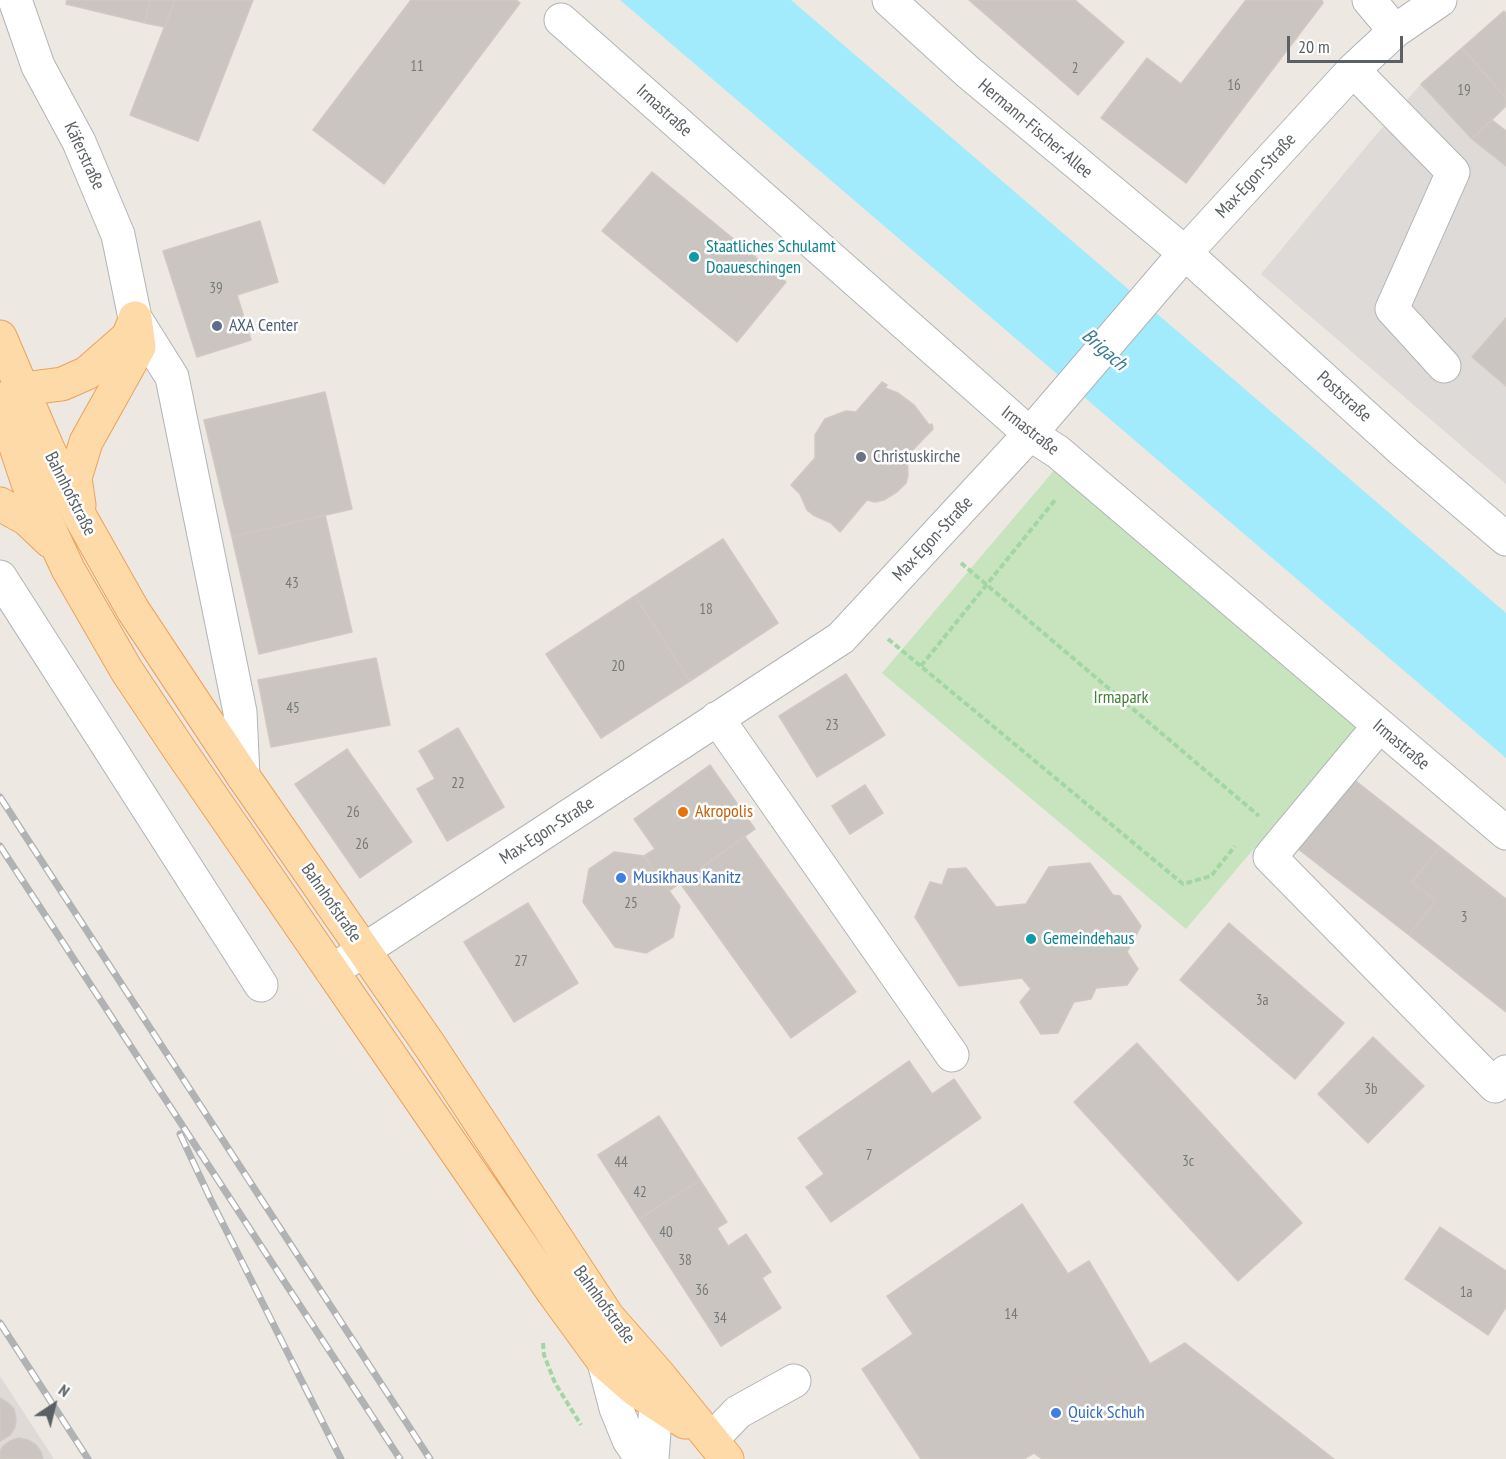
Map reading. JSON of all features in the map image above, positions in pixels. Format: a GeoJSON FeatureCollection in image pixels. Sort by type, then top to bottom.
{"type":"FeatureCollection","features":[{"type":"Feature","properties":{"kind":"main road"},"geometry":{"type":"LineString","coordinates":[[11,394],[62,384],[87,373],[128,337],[135,318]]}},
{"type":"Feature","properties":{"kind":"main road"},"geometry":{"type":"LineString","coordinates":[[81,518],[75,478],[87,442],[139,347],[135,318]]}},
{"type":"Feature","properties":{"kind":"main road","name":"Bahnhofstraße"},"geometry":{"type":"LineString","coordinates":[[0,337],[28,483],[61,554],[127,671],[553,1292],[604,1362],[636,1390],[657,1388]]}},
{"type":"Feature","properties":{"kind":"main road","name":"Bahnhofstraße"},"geometry":{"type":"LineString","coordinates":[[11,394],[47,447],[81,518],[133,610],[243,776],[430,1046],[657,1388],[719,1449]]}},
{"type":"Feature","properties":{"kind":"main road"},"geometry":{"type":"LineString","coordinates":[[0,504],[27,519],[61,554]]}},
{"type":"Feature","properties":{"kind":"street","name":"Käferstraße"},"geometry":{"type":"LineString","coordinates":[[15,0],[38,66],[80,142],[118,236],[135,318]]}},
{"type":"Feature","properties":{"kind":"street","name":"Hermann-Fischer-Allee"},"geometry":{"type":"LineString","coordinates":[[889,0],[968,72],[1185,253]]}},
{"type":"Feature","properties":{"kind":"street"},"geometry":{"type":"LineString","coordinates":[[1370,0],[1395,31]]}},
{"type":"Feature","properties":{"kind":"street","name":"Max-Egon-Straße"},"geometry":{"type":"LineString","coordinates":[[332,971],[841,638],[1030,434],[1185,253],[1353,70],[1395,31],[1440,0]]}},
{"type":"Feature","properties":{"kind":"street","name":"Irmastraße"},"geometry":{"type":"LineString","coordinates":[[561,21],[1030,434],[1058,452],[1506,833]]}},
{"type":"Feature","properties":{"kind":"street"},"geometry":{"type":"LineString","coordinates":[[1353,70],[1453,172],[1392,309],[1444,366]]}},
{"type":"Feature","properties":{"kind":"street","name":"Poststraße"},"geometry":{"type":"LineString","coordinates":[[1185,253],[1403,451],[1506,539]]}},
{"type":"Feature","properties":{"kind":"street"},"geometry":{"type":"LineString","coordinates":[[135,318],[172,377],[240,712],[243,776]]}},
{"type":"Feature","properties":{"kind":"street"},"geometry":{"type":"LineString","coordinates":[[0,577],[261,985]]}},
{"type":"Feature","properties":{"kind":"street"},"geometry":{"type":"LineString","coordinates":[[717,718],[952,1055]]}},
{"type":"Feature","properties":{"kind":"street"},"geometry":{"type":"LineString","coordinates":[[1379,726],[1270,858],[1495,1086],[1506,1072]]}},
{"type":"Feature","properties":{"kind":"street"},"geometry":{"type":"LineString","coordinates":[[604,1362],[616,1408],[629,1440],[642,1459]]}},
{"type":"Feature","properties":{"kind":"street"},"geometry":{"type":"LineString","coordinates":[[719,1449],[738,1412],[794,1381]]}},
{"type":"Feature","properties":{"kind":"street"},"geometry":{"type":"LineString","coordinates":[[652,1459],[657,1388]]}},
{"type":"Feature","properties":{"kind":"path"},"geometry":{"type":"LineString","coordinates":[[921,666],[1055,500]]}},
{"type":"Feature","properties":{"kind":"path"},"geometry":{"type":"LineString","coordinates":[[956,558],[1259,816]]}},
{"type":"Feature","properties":{"kind":"path"},"geometry":{"type":"LineString","coordinates":[[882,634],[1184,884],[1211,876],[1238,842]]}},
{"type":"Feature","properties":{"kind":"path"},"geometry":{"type":"LineString","coordinates":[[1252,825],[1266,808]]}},
{"type":"Feature","properties":{"kind":"path"},"geometry":{"type":"LineString","coordinates":[[553,1292],[542,1334],[544,1355],[555,1383],[583,1429]]}},
{"type":"Feature","properties":{"kind":"shaded area"},"geometry":{"type":"Polygon","coordinates":[[[1421,84],[1472,139],[1506,166],[1506,484],[1261,274],[1421,84]]]}},
{"type":"Feature","properties":{"kind":"shaded area"},"geometry":{"type":"Polygon","coordinates":[[[0,1376],[54,1459],[0,1459],[0,1376]]]}},
{"type":"Feature","properties":{"kind":"green space","name":"Irmapark"},"geometry":{"type":"Polygon","coordinates":[[[1056,468],[1360,723],[1186,929],[882,673],[1056,468]]]}},
{"type":"Feature","properties":{"kind":"water","name":"Brigach"},"geometry":{"type":"Polygon","coordinates":[[[620,0],[791,0],[1506,613],[1506,758],[620,0]]]}},
{"type":"Feature","properties":{"kind":"building"},"geometry":{"type":"Polygon","coordinates":[[[67,0],[150,0],[145,23],[66,4],[67,0]]]}},
{"type":"Feature","properties":{"kind":"building"},"geometry":{"type":"Polygon","coordinates":[[[150,0],[175,0],[165,27],[145,23],[150,0]]]}},
{"type":"Feature","properties":{"kind":"building"},"geometry":{"type":"Polygon","coordinates":[[[175,0],[253,0],[198,141],[130,115],[175,0]]]}},
{"type":"Feature","properties":{"kind":"building"},"geometry":{"type":"Polygon","coordinates":[[[411,0],[516,0],[520,3],[384,184],[313,130],[411,0]]]}},
{"type":"Feature","properties":{"kind":"building"},"geometry":{"type":"Polygon","coordinates":[[[969,0],[1075,0],[1124,42],[1078,95],[969,0]]]}},
{"type":"Feature","properties":{"kind":"building"},"geometry":{"type":"Polygon","coordinates":[[[1246,0],[1322,0],[1323,3],[1186,183],[1101,118],[1147,58],[1181,84],[1246,0]]]}},
{"type":"Feature","properties":{"kind":"building"},"geometry":{"type":"Polygon","coordinates":[[[1504,11],[1506,14],[1506,98],[1462,48],[1504,11]]]}},
{"type":"Feature","properties":{"kind":"building"},"geometry":{"type":"Polygon","coordinates":[[[1462,48],[1506,98],[1506,106],[1472,139],[1421,84],[1462,48]]]}},
{"type":"Feature","properties":{"kind":"building"},"geometry":{"type":"Polygon","coordinates":[[[1492,120],[1506,131],[1506,166],[1472,139],[1492,120]]]}},
{"type":"Feature","properties":{"kind":"building","name":"Staatliches Schulamt Doaueschingen"},"geometry":{"type":"Polygon","coordinates":[[[652,172],[786,282],[737,342],[602,231],[652,172]]]}},
{"type":"Feature","properties":{"kind":"building"},"geometry":{"type":"Polygon","coordinates":[[[260,221],[278,282],[237,295],[251,340],[197,357],[163,251],[260,221]]]}},
{"type":"Feature","properties":{"kind":"building"},"geometry":{"type":"Polygon","coordinates":[[[1506,318],[1506,386],[1472,357],[1506,318]]]}},
{"type":"Feature","properties":{"kind":"building","name":"Christuskirche"},"geometry":{"type":"Polygon","coordinates":[[[882,382],[887,385],[885,388],[898,393],[914,405],[929,425],[932,424],[933,429],[907,456],[906,483],[884,500],[875,502],[867,500],[840,532],[831,523],[807,510],[800,494],[791,485],[815,458],[815,435],[825,419],[846,411],[856,412],[882,382]]]}},
{"type":"Feature","properties":{"kind":"building"},"geometry":{"type":"Polygon","coordinates":[[[325,392],[352,509],[232,537],[204,420],[325,392]]]}},
{"type":"Feature","properties":{"kind":"building"},"geometry":{"type":"Polygon","coordinates":[[[325,515],[352,632],[259,654],[232,537],[325,515]]]}},
{"type":"Feature","properties":{"kind":"building"},"geometry":{"type":"Polygon","coordinates":[[[723,539],[778,623],[690,681],[635,596],[723,539]]]}},
{"type":"Feature","properties":{"kind":"building"},"geometry":{"type":"Polygon","coordinates":[[[635,596],[690,681],[601,738],[546,654],[635,596]]]}},
{"type":"Feature","properties":{"kind":"building"},"geometry":{"type":"Polygon","coordinates":[[[376,658],[390,725],[271,747],[258,680],[376,658]]]}},
{"type":"Feature","properties":{"kind":"building"},"geometry":{"type":"Polygon","coordinates":[[[846,674],[885,735],[817,777],[779,716],[846,674]]]}},
{"type":"Feature","properties":{"kind":"building"},"geometry":{"type":"Polygon","coordinates":[[[458,728],[504,807],[447,841],[417,789],[435,779],[419,751],[458,728]]]}},
{"type":"Feature","properties":{"kind":"building"},"geometry":{"type":"Polygon","coordinates":[[[347,749],[412,842],[360,878],[295,784],[347,749]]]}},
{"type":"Feature","properties":{"kind":"building"},"geometry":{"type":"Polygon","coordinates":[[[710,765],[755,829],[669,891],[644,856],[655,849],[634,819],[710,765]]]}},
{"type":"Feature","properties":{"kind":"building"},"geometry":{"type":"Polygon","coordinates":[[[1348,775],[1440,847],[1412,882],[1436,901],[1409,935],[1293,845],[1348,775]]]}},
{"type":"Feature","properties":{"kind":"building"},"geometry":{"type":"Polygon","coordinates":[[[865,785],[883,813],[850,834],[832,806],[865,785]]]}},
{"type":"Feature","properties":{"kind":"building"},"geometry":{"type":"Polygon","coordinates":[[[745,837],[856,992],[791,1038],[680,883],[745,837]]]}},
{"type":"Feature","properties":{"kind":"building"},"geometry":{"type":"Polygon","coordinates":[[[1440,847],[1506,899],[1506,1012],[1409,935],[1436,901],[1412,882],[1440,847]]]}},
{"type":"Feature","properties":{"kind":"building"},"geometry":{"type":"Polygon","coordinates":[[[614,852],[644,856],[680,906],[673,937],[646,953],[615,947],[583,902],[589,869],[614,852]]]}},
{"type":"Feature","properties":{"kind":"building","name":"Gemeindehaus"},"geometry":{"type":"Polygon","coordinates":[[[1090,863],[1113,895],[1120,896],[1141,926],[1127,952],[1138,969],[1127,985],[1096,988],[1091,999],[1074,1002],[1058,1033],[1041,1034],[1020,1002],[1031,989],[1022,978],[959,986],[915,917],[930,882],[942,885],[948,869],[966,868],[996,907],[1026,904],[1049,867],[1090,863]]]}},
{"type":"Feature","properties":{"kind":"building"},"geometry":{"type":"Polygon","coordinates":[[[528,903],[578,983],[514,1022],[464,942],[528,903]]]}},
{"type":"Feature","properties":{"kind":"building"},"geometry":{"type":"Polygon","coordinates":[[[1229,923],[1344,1023],[1295,1079],[1180,980],[1229,923]]]}},
{"type":"Feature","properties":{"kind":"building"},"geometry":{"type":"Polygon","coordinates":[[[1373,1037],[1424,1086],[1368,1143],[1318,1094],[1373,1037]]]}},
{"type":"Feature","properties":{"kind":"building"},"geometry":{"type":"Polygon","coordinates":[[[1137,1043],[1302,1223],[1238,1281],[1074,1102],[1137,1043]]]}},
{"type":"Feature","properties":{"kind":"building"},"geometry":{"type":"Polygon","coordinates":[[[909,1061],[932,1094],[954,1079],[981,1118],[831,1222],[806,1187],[824,1174],[798,1138],[909,1061]]]}},
{"type":"Feature","properties":{"kind":"building"},"geometry":{"type":"Polygon","coordinates":[[[659,1116],[700,1180],[639,1219],[598,1155],[659,1116]]]}},
{"type":"Feature","properties":{"kind":"building"},"geometry":{"type":"Polygon","coordinates":[[[700,1180],[727,1222],[717,1228],[728,1246],[746,1234],[771,1272],[762,1278],[781,1308],[721,1346],[639,1219],[700,1180]]]}},
{"type":"Feature","properties":{"kind":"building"},"geometry":{"type":"Polygon","coordinates":[[[1022,1204],[1068,1274],[1089,1261],[1150,1364],[1185,1343],[1334,1459],[1042,1459],[1034,1453],[1024,1459],[921,1459],[862,1369],[913,1334],[887,1296],[1022,1204]]]}},
{"type":"Feature","properties":{"kind":"building"},"geometry":{"type":"Polygon","coordinates":[[[1440,1227],[1506,1271],[1506,1307],[1488,1335],[1405,1279],[1440,1227]]]}},
{"type":"Feature","properties":{"kind":"building"},"geometry":{"type":"Polygon","coordinates":[[[0,1398],[14,1409],[16,1419],[15,1427],[10,1435],[0,1441],[0,1398]]]}},
{"type":"Feature","properties":{"kind":"building"},"geometry":{"type":"Polygon","coordinates":[[[19,1438],[36,1445],[43,1459],[0,1459],[3,1446],[19,1438]]]}},
{"type":"Feature","properties":{"kind":"railway"},"geometry":{"type":"LineString","coordinates":[[0,797],[430,1459]]}},
{"type":"Feature","properties":{"kind":"railway"},"geometry":{"type":"LineString","coordinates":[[0,846],[400,1459]]}},
{"type":"Feature","properties":{"kind":"railway"},"geometry":{"type":"LineString","coordinates":[[180,1134],[341,1459]]}},
{"type":"Feature","properties":{"kind":"railway"},"geometry":{"type":"LineString","coordinates":[[0,1323],[88,1459]]}},
{"type":"Feature","properties":{"kind":"place","name":"Staatliches Schulamt Doaueschingen"},"geometry":{"type":"Point","coordinates":[694,257]}},
{"type":"Feature","properties":{"kind":"place","name":"AXA Center"},"geometry":{"type":"Point","coordinates":[217,326]}},
{"type":"Feature","properties":{"kind":"place","name":"Christuskirche"},"geometry":{"type":"Point","coordinates":[861,457]}},
{"type":"Feature","properties":{"kind":"place","name":"Akropolis"},"geometry":{"type":"Point","coordinates":[683,812]}},
{"type":"Feature","properties":{"kind":"place","name":"Musikhaus Kanitz"},"geometry":{"type":"Point","coordinates":[621,878]}},
{"type":"Feature","properties":{"kind":"place","name":"Gemeindehaus"},"geometry":{"type":"Point","coordinates":[1031,939]}},
{"type":"Feature","properties":{"kind":"place","name":"Quick Schuh"},"geometry":{"type":"Point","coordinates":[1056,1413]}}]}
